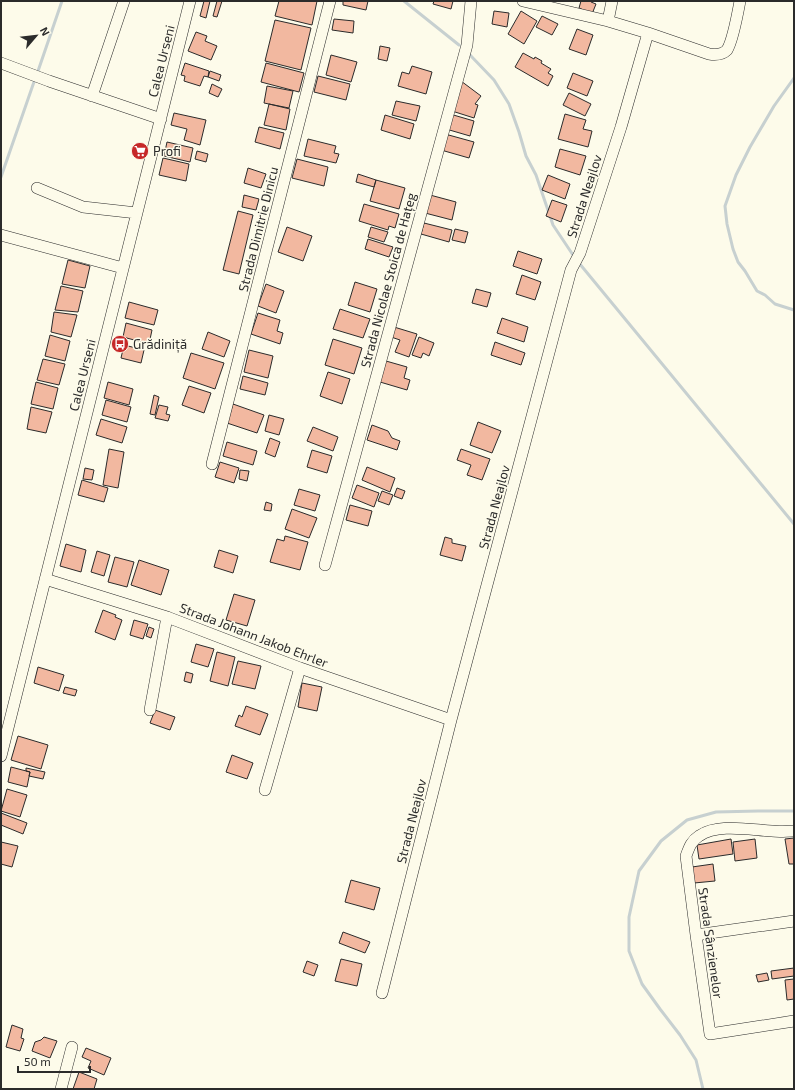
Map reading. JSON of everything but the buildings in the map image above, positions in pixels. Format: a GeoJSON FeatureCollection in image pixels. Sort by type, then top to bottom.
{"type":"FeatureCollection","features":[{"type":"Feature","properties":{"kind":"street"},"geometry":{"type":"LineString","coordinates":[[92,96],[124,1]]}},
{"type":"Feature","properties":{"kind":"street","name":"Calea Urseni"},"geometry":{"type":"LineString","coordinates":[[1,756],[190,1]]}},
{"type":"Feature","properties":{"kind":"street","name":"Strada Dimitrie Dinicu"},"geometry":{"type":"LineString","coordinates":[[212,464],[330,1]]}},
{"type":"Feature","properties":{"kind":"street","name":"Strada Nicolae Stoica de Hațeg"},"geometry":{"type":"LineString","coordinates":[[325,565],[466,45],[471,1]]}},
{"type":"Feature","properties":{"kind":"street"},"geometry":{"type":"LineString","coordinates":[[523,1],[608,21],[709,54],[720,54],[726,50],[730,43],[740,1]]}},
{"type":"Feature","properties":{"kind":"street"},"geometry":{"type":"LineString","coordinates":[[608,21],[612,1]]}},
{"type":"Feature","properties":{"kind":"street","name":"Strada Neajlov"},"geometry":{"type":"LineString","coordinates":[[382,993],[451,720],[571,270],[580,253],[621,127],[648,33]]}},
{"type":"Feature","properties":{"kind":"street"},"geometry":{"type":"LineString","coordinates":[[1,63],[30,75],[161,119]]}},
{"type":"Feature","properties":{"kind":"street"},"geometry":{"type":"LineString","coordinates":[[37,188],[83,206],[137,213]]}},
{"type":"Feature","properties":{"kind":"street"},"geometry":{"type":"LineString","coordinates":[[1,235],[123,268]]}},
{"type":"Feature","properties":{"kind":"street","name":"Strada Johann Jakob Ehrler"},"geometry":{"type":"LineString","coordinates":[[45,579],[168,617],[300,668],[451,720]]}},
{"type":"Feature","properties":{"kind":"street"},"geometry":{"type":"LineString","coordinates":[[150,710],[168,617]]}},
{"type":"Feature","properties":{"kind":"street"},"geometry":{"type":"LineString","coordinates":[[265,790],[300,668]]}},
{"type":"Feature","properties":{"kind":"street","name":"Strada Sânzienelor"},"geometry":{"type":"LineString","coordinates":[[794,831],[745,829],[713,830],[699,836],[690,844],[686,856],[710,1034],[794,1022]]}},
{"type":"Feature","properties":{"kind":"street"},"geometry":{"type":"LineString","coordinates":[[696,935],[794,921]]}},
{"type":"Feature","properties":{"kind":"street"},"geometry":{"type":"LineString","coordinates":[[61,1089],[72,1047]]}},
{"type":"Feature","properties":{"kind":"waterway"},"geometry":{"type":"LineString","coordinates":[[37,74],[62,1]]}},
{"type":"Feature","properties":{"kind":"waterway"},"geometry":{"type":"LineString","coordinates":[[404,1],[459,45]]}},
{"type":"Feature","properties":{"kind":"waterway"},"geometry":{"type":"LineString","coordinates":[[470,55],[494,80],[509,104],[526,156],[536,175],[553,225],[573,255]]}},
{"type":"Feature","properties":{"kind":"waterway"},"geometry":{"type":"LineString","coordinates":[[794,78],[774,106],[750,147],[736,175],[725,206],[727,224],[733,249],[738,262],[757,291],[765,295],[775,304],[794,310]]}},
{"type":"Feature","properties":{"kind":"waterway"},"geometry":{"type":"LineString","coordinates":[[1,177],[35,79]]}},
{"type":"Feature","properties":{"kind":"waterway"},"geometry":{"type":"LineString","coordinates":[[579,263],[794,524]]}},
{"type":"Feature","properties":{"kind":"waterway"},"geometry":{"type":"LineString","coordinates":[[703,1089],[696,1060],[680,1035],[642,984],[629,951],[629,917],[639,871],[661,841],[687,820],[716,812],[794,811]]}},
{"type":"Feature","properties":{"kind":"place","name":"Profi"},"geometry":{"type":"Point","coordinates":[140,151]}},
{"type":"Feature","properties":{"kind":"place","name":"Grădiniță"},"geometry":{"type":"Point","coordinates":[120,344]}}]}
